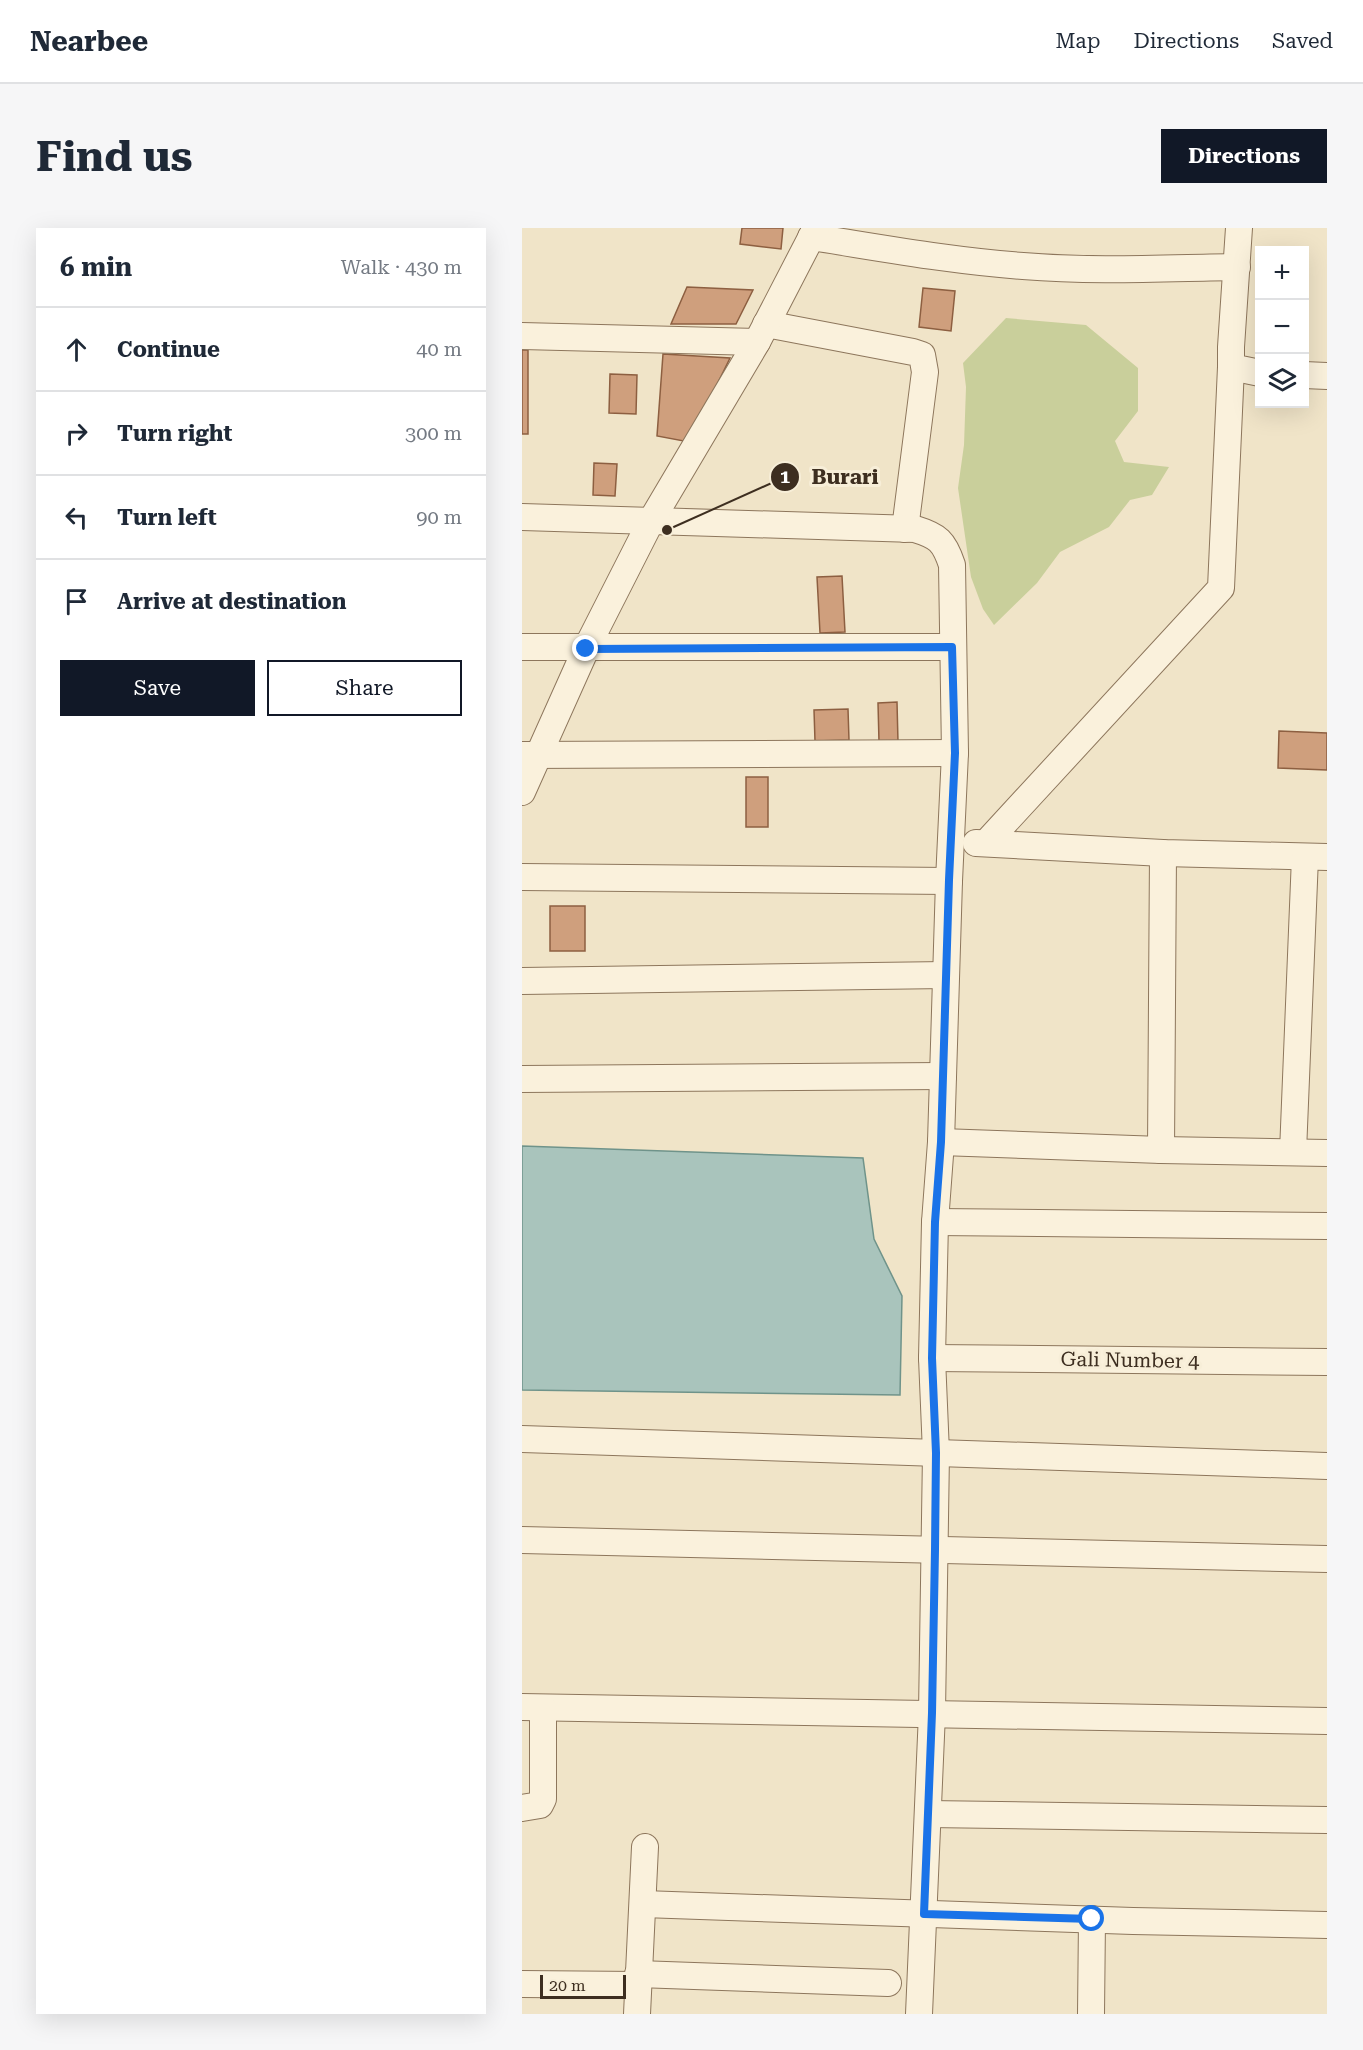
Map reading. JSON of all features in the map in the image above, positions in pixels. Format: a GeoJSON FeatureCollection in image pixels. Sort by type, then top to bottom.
{"type":"FeatureCollection","features":[{"type":"Feature","properties":{"kind":"street"},"geometry":{"type":"LineString","coordinates":[[987,843],[1221,588],[1239,228]]}},
{"type":"Feature","properties":{"kind":"street"},"geometry":{"type":"LineString","coordinates":[[522,792],[531,755],[651,521],[761,333],[814,233],[949,259],[1025,267],[1237,267]]}},
{"type":"Feature","properties":{"kind":"street"},"geometry":{"type":"LineString","coordinates":[[522,336],[761,333],[922,355],[925,372],[905,529]]}},
{"type":"Feature","properties":{"kind":"street"},"geometry":{"type":"LineString","coordinates":[[1231,367],[1255,372]]}},
{"type":"Feature","properties":{"kind":"street"},"geometry":{"type":"LineString","coordinates":[[1309,375],[1327,376]]}},
{"type":"Feature","properties":{"kind":"street"},"geometry":{"type":"LineString","coordinates":[[522,517],[915,529],[933,535],[946,547],[952,565],[955,753],[941,1142],[935,1222],[932,1358],[936,1453],[932,1713],[919,2014]]}},
{"type":"Feature","properties":{"kind":"street"},"geometry":{"type":"LineString","coordinates":[[522,647],[586,649],[952,647]]}},
{"type":"Feature","properties":{"kind":"street"},"geometry":{"type":"LineString","coordinates":[[531,755],[955,753]]}},
{"type":"Feature","properties":{"kind":"street"},"geometry":{"type":"LineString","coordinates":[[952,842],[1163,853],[1316,857],[1293,1152]]}},
{"type":"Feature","properties":{"kind":"street"},"geometry":{"type":"LineString","coordinates":[[1161,1150],[1163,853]]}},
{"type":"Feature","properties":{"kind":"street"},"geometry":{"type":"LineString","coordinates":[[522,877],[949,880]]}},
{"type":"Feature","properties":{"kind":"street"},"geometry":{"type":"LineString","coordinates":[[522,981],[946,975]]}},
{"type":"Feature","properties":{"kind":"street"},"geometry":{"type":"LineString","coordinates":[[522,1079],[943,1076]]}},
{"type":"Feature","properties":{"kind":"street"},"geometry":{"type":"LineString","coordinates":[[941,1142],[1327,1153]]}},
{"type":"Feature","properties":{"kind":"street"},"geometry":{"type":"LineString","coordinates":[[935,1222],[1327,1226]]}},
{"type":"Feature","properties":{"kind":"street","name":"Gali Number 4"},"geometry":{"type":"LineString","coordinates":[[932,1358],[1327,1362]]}},
{"type":"Feature","properties":{"kind":"street"},"geometry":{"type":"LineString","coordinates":[[522,1438],[1327,1466]]}},
{"type":"Feature","properties":{"kind":"street"},"geometry":{"type":"LineString","coordinates":[[522,1540],[1327,1559]]}},
{"type":"Feature","properties":{"kind":"street"},"geometry":{"type":"LineString","coordinates":[[522,1808],[540,1805],[543,1799],[532,1707],[1327,1721]]}},
{"type":"Feature","properties":{"kind":"street"},"geometry":{"type":"LineString","coordinates":[[928,1814],[1327,1820]]}},
{"type":"Feature","properties":{"kind":"street"},"geometry":{"type":"LineString","coordinates":[[637,2014],[645,1847]]}},
{"type":"Feature","properties":{"kind":"street"},"geometry":{"type":"LineString","coordinates":[[643,1904],[1327,1925]]}},
{"type":"Feature","properties":{"kind":"street"},"geometry":{"type":"LineString","coordinates":[[1091,2014],[1092,1919]]}},
{"type":"Feature","properties":{"kind":"street"},"geometry":{"type":"LineString","coordinates":[[522,1984],[638,1979],[888,1983]]}},
{"type":"Feature","properties":{"kind":"green space"},"geometry":{"type":"Polygon","coordinates":[[[1006,318],[1086,325],[1138,368],[1138,411],[1115,441],[1124,462],[1169,467],[1152,495],[1130,500],[1109,527],[1060,552],[1037,583],[994,625],[983,609],[971,577],[958,488],[964,445],[966,387],[963,363],[1006,318]]]}},
{"type":"Feature","properties":{"kind":"water"},"geometry":{"type":"Polygon","coordinates":[[[522,1146],[863,1158],[874,1239],[902,1296],[900,1395],[522,1390],[522,1146]]]}},
{"type":"Feature","properties":{"kind":"building"},"geometry":{"type":"Polygon","coordinates":[[[742,228],[783,228],[781,249],[740,244],[742,228]]]}},
{"type":"Feature","properties":{"kind":"building"},"geometry":{"type":"Polygon","coordinates":[[[687,287],[753,290],[736,324],[671,324],[687,287]]]}},
{"type":"Feature","properties":{"kind":"building"},"geometry":{"type":"Polygon","coordinates":[[[923,288],[955,291],[951,331],[919,327],[923,288]]]}},
{"type":"Feature","properties":{"kind":"building"},"geometry":{"type":"Polygon","coordinates":[[[522,350],[528,350],[528,434],[522,434],[522,350]]]}},
{"type":"Feature","properties":{"kind":"building"},"geometry":{"type":"Polygon","coordinates":[[[663,354],[730,358],[689,442],[657,436],[663,354]]]}},
{"type":"Feature","properties":{"kind":"building"},"geometry":{"type":"Polygon","coordinates":[[[610,374],[637,375],[636,414],[609,413],[610,374]]]}},
{"type":"Feature","properties":{"kind":"building"},"geometry":{"type":"Polygon","coordinates":[[[594,463],[617,464],[615,496],[593,495],[594,463]]]}},
{"type":"Feature","properties":{"kind":"building"},"geometry":{"type":"Polygon","coordinates":[[[842,576],[845,632],[820,633],[817,577],[842,576]]]}},
{"type":"Feature","properties":{"kind":"building"},"geometry":{"type":"Polygon","coordinates":[[[897,702],[898,742],[879,742],[878,703],[897,702]]]}},
{"type":"Feature","properties":{"kind":"building"},"geometry":{"type":"Polygon","coordinates":[[[848,709],[849,740],[815,741],[814,710],[848,709]]]}},
{"type":"Feature","properties":{"kind":"building"},"geometry":{"type":"Polygon","coordinates":[[[1279,731],[1327,733],[1327,770],[1278,768],[1279,731]]]}},
{"type":"Feature","properties":{"kind":"building"},"geometry":{"type":"Polygon","coordinates":[[[746,777],[768,777],[768,827],[746,827],[746,777]]]}},
{"type":"Feature","properties":{"kind":"building"},"geometry":{"type":"Polygon","coordinates":[[[550,906],[585,906],[585,951],[550,951],[550,906]]]}},
{"type":"Feature","properties":{"kind":"place","name":"Burari"},"geometry":{"type":"Point","coordinates":[667,530]}},
{"type":"Feature","properties":{"kind":"route"},"geometry":{"type":"LineString","coordinates":[[586,649],[952,647],[955,753],[941,1142],[935,1222],[932,1358],[936,1453],[935,1550],[932,1713],[924,1914],[1092,1919]]}}]}
